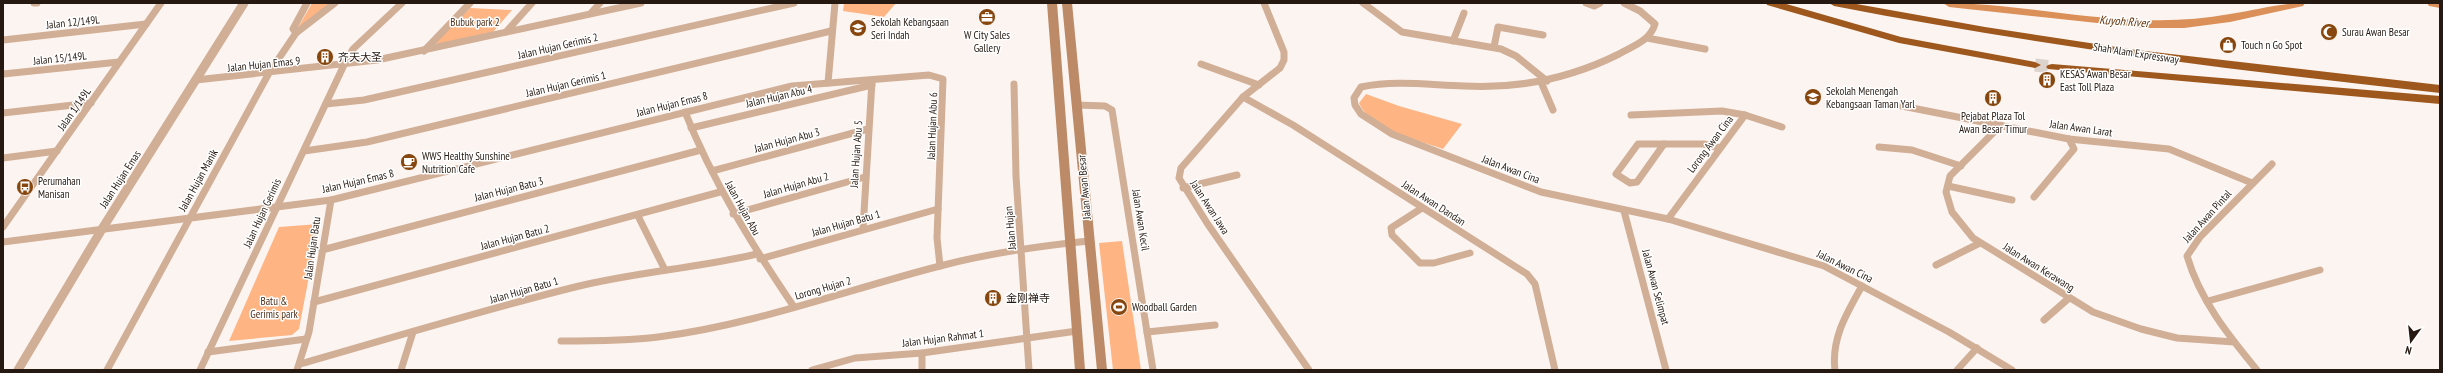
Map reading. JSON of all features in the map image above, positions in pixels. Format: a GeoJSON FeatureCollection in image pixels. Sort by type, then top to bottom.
{"type":"FeatureCollection","features":[{"type":"Feature","properties":{"kind":"highway"},"geometry":{"type":"LineString","coordinates":[[1771,3],[1899,40],[2035,65]]}},
{"type":"Feature","properties":{"kind":"highway","name":"Shah Alam Expressway"},"geometry":{"type":"LineString","coordinates":[[1834,3],[1979,29],[2186,61],[2440,89]]}},
{"type":"Feature","properties":{"kind":"highway","name":"Shah Alam Expressway"},"geometry":{"type":"LineString","coordinates":[[2052,67],[2440,100]]}},
{"type":"Feature","properties":{"kind":"main road","name":"Jalan Awan Besar"},"geometry":{"type":"LineString","coordinates":[[1052,3],[1080,370]]}},
{"type":"Feature","properties":{"kind":"main road","name":"Jalan Awan Besar"},"geometry":{"type":"LineString","coordinates":[[1066,3],[1102,370]]}},
{"type":"Feature","properties":{"kind":"main road"},"geometry":{"type":"LineString","coordinates":[[1055,30],[1068,21]]}},
{"type":"Feature","properties":{"kind":"street","name":"Jalan 1/149L"},"geometry":{"type":"LineString","coordinates":[[3,227],[7,216],[91,103],[161,3]]}},
{"type":"Feature","properties":{"kind":"street","name":"Jalan Hujan Emas"},"geometry":{"type":"LineString","coordinates":[[18,370],[102,229],[244,3]]}},
{"type":"Feature","properties":{"kind":"street","name":"Jalan Hujan Manik"},"geometry":{"type":"LineString","coordinates":[[107,370],[269,73],[296,34],[293,29],[307,3]]}},
{"type":"Feature","properties":{"kind":"street"},"geometry":{"type":"LineString","coordinates":[[296,34],[335,3]]}},
{"type":"Feature","properties":{"kind":"street","name":"Jalan Hujan Gerimis"},"geometry":{"type":"LineString","coordinates":[[200,370],[276,206],[304,151],[344,65],[353,49],[402,3]]}},
{"type":"Feature","properties":{"kind":"street"},"geometry":{"type":"LineString","coordinates":[[424,51],[470,3]]}},
{"type":"Feature","properties":{"kind":"street"},"geometry":{"type":"LineString","coordinates":[[506,32],[532,3]]}},
{"type":"Feature","properties":{"kind":"street"},"geometry":{"type":"LineString","coordinates":[[592,13],[600,3]]}},
{"type":"Feature","properties":{"kind":"street","name":"Jalan Hujan Emas 9"},"geometry":{"type":"LineString","coordinates":[[196,80],[344,65],[424,51],[641,3]]}},
{"type":"Feature","properties":{"kind":"street","name":"Jalan Hujan Gerimis 2"},"geometry":{"type":"LineString","coordinates":[[326,104],[364,100],[794,3]]}},
{"type":"Feature","properties":{"kind":"street"},"geometry":{"type":"LineString","coordinates":[[828,83],[831,32],[835,3]]}},
{"type":"Feature","properties":{"kind":"street","name":"Jalan Awan Jawa"},"geometry":{"type":"LineString","coordinates":[[1264,3],[1281,40],[1284,60],[1280,68],[1243,97],[1181,168],[1179,178],[1183,188],[1308,370]]}},
{"type":"Feature","properties":{"kind":"street"},"geometry":{"type":"LineString","coordinates":[[1363,3],[1402,32],[1494,48],[1516,56],[1544,81],[1553,110]]}},
{"type":"Feature","properties":{"kind":"street"},"geometry":{"type":"LineString","coordinates":[[1586,3],[1594,6],[1600,3]]}},
{"type":"Feature","properties":{"kind":"street"},"geometry":{"type":"LineString","coordinates":[[1624,3],[1640,11],[1655,24],[1654,31],[1647,38]]}},
{"type":"Feature","properties":{"kind":"street"},"geometry":{"type":"LineString","coordinates":[[1453,41],[1464,13]]}},
{"type":"Feature","properties":{"kind":"street","name":"Jalan 12/149L"},"geometry":{"type":"LineString","coordinates":[[3,40],[146,24]]}},
{"type":"Feature","properties":{"kind":"street"},"geometry":{"type":"LineString","coordinates":[[1494,48],[1498,27],[1542,35]]}},
{"type":"Feature","properties":{"kind":"street","name":"Jalan Hujan Gerimis 1"},"geometry":{"type":"LineString","coordinates":[[304,151],[367,142],[831,32]]}},
{"type":"Feature","properties":{"kind":"street"},"geometry":{"type":"LineString","coordinates":[[1647,38],[1705,49]]}},
{"type":"Feature","properties":{"kind":"street","name":"Jalan Awan Cina"},"geometry":{"type":"LineString","coordinates":[[1647,38],[1606,61],[1544,81],[1512,86],[1384,82],[1361,87],[1354,98],[1355,105],[1361,114],[1392,134],[1540,192],[1624,211],[1668,219],[1824,266],[1977,348],[2012,370]]}},
{"type":"Feature","properties":{"kind":"street","name":"Jalan 15/149L"},"geometry":{"type":"LineString","coordinates":[[3,74],[119,62]]}},
{"type":"Feature","properties":{"kind":"street"},"geometry":{"type":"LineString","coordinates":[[1201,64],[1259,85]]}},
{"type":"Feature","properties":{"kind":"street","name":"Jalan Hujan Abu 6"},"geometry":{"type":"LineString","coordinates":[[828,83],[872,83],[929,75],[943,79],[937,252],[940,266]]}},
{"type":"Feature","properties":{"kind":"street","name":"Jalan Hujan Emas 8"},"geometry":{"type":"LineString","coordinates":[[3,242],[331,200],[792,86],[828,83]]}},
{"type":"Feature","properties":{"kind":"street","name":"Jalan Hujan Abu 4"},"geometry":{"type":"LineString","coordinates":[[691,128],[872,83]]}},
{"type":"Feature","properties":{"kind":"street","name":"Jalan Hujan Abu 5"},"geometry":{"type":"LineString","coordinates":[[863,229],[865,177],[872,83]]}},
{"type":"Feature","properties":{"kind":"street","name":"Jalan Hujan"},"geometry":{"type":"LineString","coordinates":[[1014,84],[1016,176],[1029,370]]}},
{"type":"Feature","properties":{"kind":"street","name":"Jalan Awan Dandan"},"geometry":{"type":"LineString","coordinates":[[1243,97],[1293,125],[1527,274],[1535,284],[1555,370]]}},
{"type":"Feature","properties":{"kind":"street"},"geometry":{"type":"LineString","coordinates":[[3,114],[91,103]]}},
{"type":"Feature","properties":{"kind":"street","name":"Jalan Awan Kecil"},"geometry":{"type":"LineString","coordinates":[[1077,105],[1105,106],[1112,110],[1153,370]]}},
{"type":"Feature","properties":{"kind":"street","name":"Jalan Awan Larat"},"geometry":{"type":"LineString","coordinates":[[1902,106],[2069,139],[2182,153],[2252,183]]}},
{"type":"Feature","properties":{"kind":"street","name":"Lorong Awan Cina"},"geometry":{"type":"LineString","coordinates":[[1631,115],[1722,111],[1745,115],[1668,219]]}},
{"type":"Feature","properties":{"kind":"street","name":"Jalan Hujan Abu"},"geometry":{"type":"LineString","coordinates":[[685,112],[720,192],[759,256],[794,307]]}},
{"type":"Feature","properties":{"kind":"street"},"geometry":{"type":"LineString","coordinates":[[1745,115],[1782,127]]}},
{"type":"Feature","properties":{"kind":"street"},"geometry":{"type":"LineString","coordinates":[[2001,125],[1950,176],[1948,186],[2012,200]]}},
{"type":"Feature","properties":{"kind":"street","name":"Jalan Hujan Abu 3"},"geometry":{"type":"LineString","coordinates":[[712,172],[868,129]]}},
{"type":"Feature","properties":{"kind":"street"},"geometry":{"type":"LineString","coordinates":[[2034,197],[2074,149],[2069,139]]}},
{"type":"Feature","properties":{"kind":"street"},"geometry":{"type":"LineString","coordinates":[[1664,144],[1637,182],[1630,183],[1617,176],[1616,174],[1638,144],[1664,144],[1704,144],[1720,148]]}},
{"type":"Feature","properties":{"kind":"street"},"geometry":{"type":"LineString","coordinates":[[1879,147],[1912,150],[1961,166]]}},
{"type":"Feature","properties":{"kind":"street","name":"Jalan Hujan Batu 3"},"geometry":{"type":"LineString","coordinates":[[322,250],[702,150]]}},
{"type":"Feature","properties":{"kind":"street"},"geometry":{"type":"LineString","coordinates":[[3,158],[56,151]]}},
{"type":"Feature","properties":{"kind":"street","name":"Jalan Awan Pintal"},"geometry":{"type":"LineString","coordinates":[[2257,370],[2234,342],[2208,301],[2191,273],[2187,256],[2200,237],[2272,164]]}},
{"type":"Feature","properties":{"kind":"street"},"geometry":{"type":"LineString","coordinates":[[1183,188],[1237,175]]}},
{"type":"Feature","properties":{"kind":"street","name":"Jalan Hujan Abu 2"},"geometry":{"type":"LineString","coordinates":[[733,214],[865,177]]}},
{"type":"Feature","properties":{"kind":"street","name":"Jalan Awan Kerawang"},"geometry":{"type":"LineString","coordinates":[[1948,186],[1946,192],[1952,212],[1973,238],[2093,312],[2141,329],[2177,338],[2234,342]]}},
{"type":"Feature","properties":{"kind":"street","name":"Jalan Hujan Batu 2"},"geometry":{"type":"LineString","coordinates":[[314,302],[638,216],[720,192]]}},
{"type":"Feature","properties":{"kind":"street","name":"Jalan Hujan Batu"},"geometry":{"type":"LineString","coordinates":[[298,367],[314,302],[331,200]]}},
{"type":"Feature","properties":{"kind":"street","name":"Jalan Hujan Batu 1"},"geometry":{"type":"LineString","coordinates":[[298,367],[413,332],[575,287],[626,276],[709,265],[759,256],[938,208]]}},
{"type":"Feature","properties":{"kind":"street"},"geometry":{"type":"LineString","coordinates":[[1422,208],[1391,228],[1392,235],[1420,263],[1434,263],[1470,253]]}},
{"type":"Feature","properties":{"kind":"street","name":"Jalan Awan Selimpat"},"geometry":{"type":"LineString","coordinates":[[1624,211],[1666,370]]}},
{"type":"Feature","properties":{"kind":"street"},"geometry":{"type":"LineString","coordinates":[[638,216],[665,270]]}},
{"type":"Feature","properties":{"kind":"street","name":"Lorong Hujan 2"},"geometry":{"type":"LineString","coordinates":[[561,341],[607,342],[685,333],[794,307],[940,266],[1022,248],[1089,241]]}},
{"type":"Feature","properties":{"kind":"street"},"geometry":{"type":"LineString","coordinates":[[1936,265],[1980,243]]}},
{"type":"Feature","properties":{"kind":"street"},"geometry":{"type":"LineString","coordinates":[[2208,301],[2320,270]]}},
{"type":"Feature","properties":{"kind":"street"},"geometry":{"type":"LineString","coordinates":[[1835,370],[1832,356],[1838,330],[1862,286]]}},
{"type":"Feature","properties":{"kind":"street"},"geometry":{"type":"LineString","coordinates":[[2044,320],[2069,298]]}},
{"type":"Feature","properties":{"kind":"street"},"geometry":{"type":"LineString","coordinates":[[1147,332],[1216,325]]}},
{"type":"Feature","properties":{"kind":"street"},"geometry":{"type":"LineString","coordinates":[[401,370],[413,332]]}},
{"type":"Feature","properties":{"kind":"street","name":"Jalan Hujan Rahmat 1"},"geometry":{"type":"LineString","coordinates":[[812,370],[855,358],[922,353],[1077,332]]}},
{"type":"Feature","properties":{"kind":"street"},"geometry":{"type":"LineString","coordinates":[[208,352],[306,339]]}},
{"type":"Feature","properties":{"kind":"street"},"geometry":{"type":"LineString","coordinates":[[1957,370],[1977,348]]}},
{"type":"Feature","properties":{"kind":"street"},"geometry":{"type":"LineString","coordinates":[[922,353],[922,370]]}},
{"type":"Feature","properties":{"kind":"green space"},"geometry":{"type":"Polygon","coordinates":[[[312,3],[332,3],[291,40],[312,3]]]}},
{"type":"Feature","properties":{"kind":"green space"},"geometry":{"type":"Polygon","coordinates":[[[844,3],[896,3],[884,17],[843,11],[844,3]]]}},
{"type":"Feature","properties":{"kind":"green space","name":"Bubuk park 2"},"geometry":{"type":"Polygon","coordinates":[[[470,8],[512,10],[493,32],[439,44],[435,43],[470,8]]]}},
{"type":"Feature","properties":{"kind":"green space"},"geometry":{"type":"Polygon","coordinates":[[[1366,94],[1399,106],[1462,124],[1443,149],[1408,138],[1373,120],[1359,103],[1366,94]]]}},
{"type":"Feature","properties":{"kind":"green space","name":"Batu & Gerimis park"},"geometry":{"type":"Polygon","coordinates":[[[319,224],[299,329],[292,335],[229,341],[279,227],[319,224]]]}},
{"type":"Feature","properties":{"kind":"green space","name":"Woodball Garden"},"geometry":{"type":"Polygon","coordinates":[[[1122,241],[1141,370],[1113,370],[1099,243],[1122,241]]]}},
{"type":"Feature","properties":{"kind":"waterway","name":"Kuyoh River"},"geometry":{"type":"LineString","coordinates":[[1949,3],[2067,17],[2144,24],[2184,24],[2230,18],[2299,3]]}},
{"type":"Feature","properties":{"kind":"waterway","name":"Kuyoh River"},"geometry":{"type":"LineString","coordinates":[[2433,3],[2440,4]]}},
{"type":"Feature","properties":{"kind":"tunnel"},"geometry":{"type":"LineString","coordinates":[[2035,65],[2052,67]]}},
{"type":"Feature","properties":{"kind":"place","name":"W City Sales Gallery"},"geometry":{"type":"Point","coordinates":[987,17]}},
{"type":"Feature","properties":{"kind":"place","name":"Sekolah Kebangsaan Seri Indah"},"geometry":{"type":"Point","coordinates":[858,28]}},
{"type":"Feature","properties":{"kind":"place","name":"Surau Awan Besar"},"geometry":{"type":"Point","coordinates":[2329,32]}},
{"type":"Feature","properties":{"kind":"place","name":"Touch n Go Spot"},"geometry":{"type":"Point","coordinates":[2228,45]}},
{"type":"Feature","properties":{"kind":"place","name":"齐天大圣"},"geometry":{"type":"Point","coordinates":[325,57]}},
{"type":"Feature","properties":{"kind":"place","name":"KESAS Awan Besar East Toll Plaza"},"geometry":{"type":"Point","coordinates":[2047,80]}},
{"type":"Feature","properties":{"kind":"place","name":"Sekolah Menengah Kebangsaan Taman Yarl"},"geometry":{"type":"Point","coordinates":[1813,97]}},
{"type":"Feature","properties":{"kind":"place","name":"Pejabat Plaza Tol Awan Besar Timur"},"geometry":{"type":"Point","coordinates":[1993,98]}},
{"type":"Feature","properties":{"kind":"place","name":"WWS Healthy Sunshine Nutrition Cafe"},"geometry":{"type":"Point","coordinates":[409,162]}},
{"type":"Feature","properties":{"kind":"place","name":"Perumahan Manisan"},"geometry":{"type":"Point","coordinates":[25,187]}},
{"type":"Feature","properties":{"kind":"place","name":"金刚禅寺"},"geometry":{"type":"Point","coordinates":[993,298]}},
{"type":"Feature","properties":{"kind":"place","name":"Woodball Garden"},"geometry":{"type":"Point","coordinates":[1119,307]}}]}
